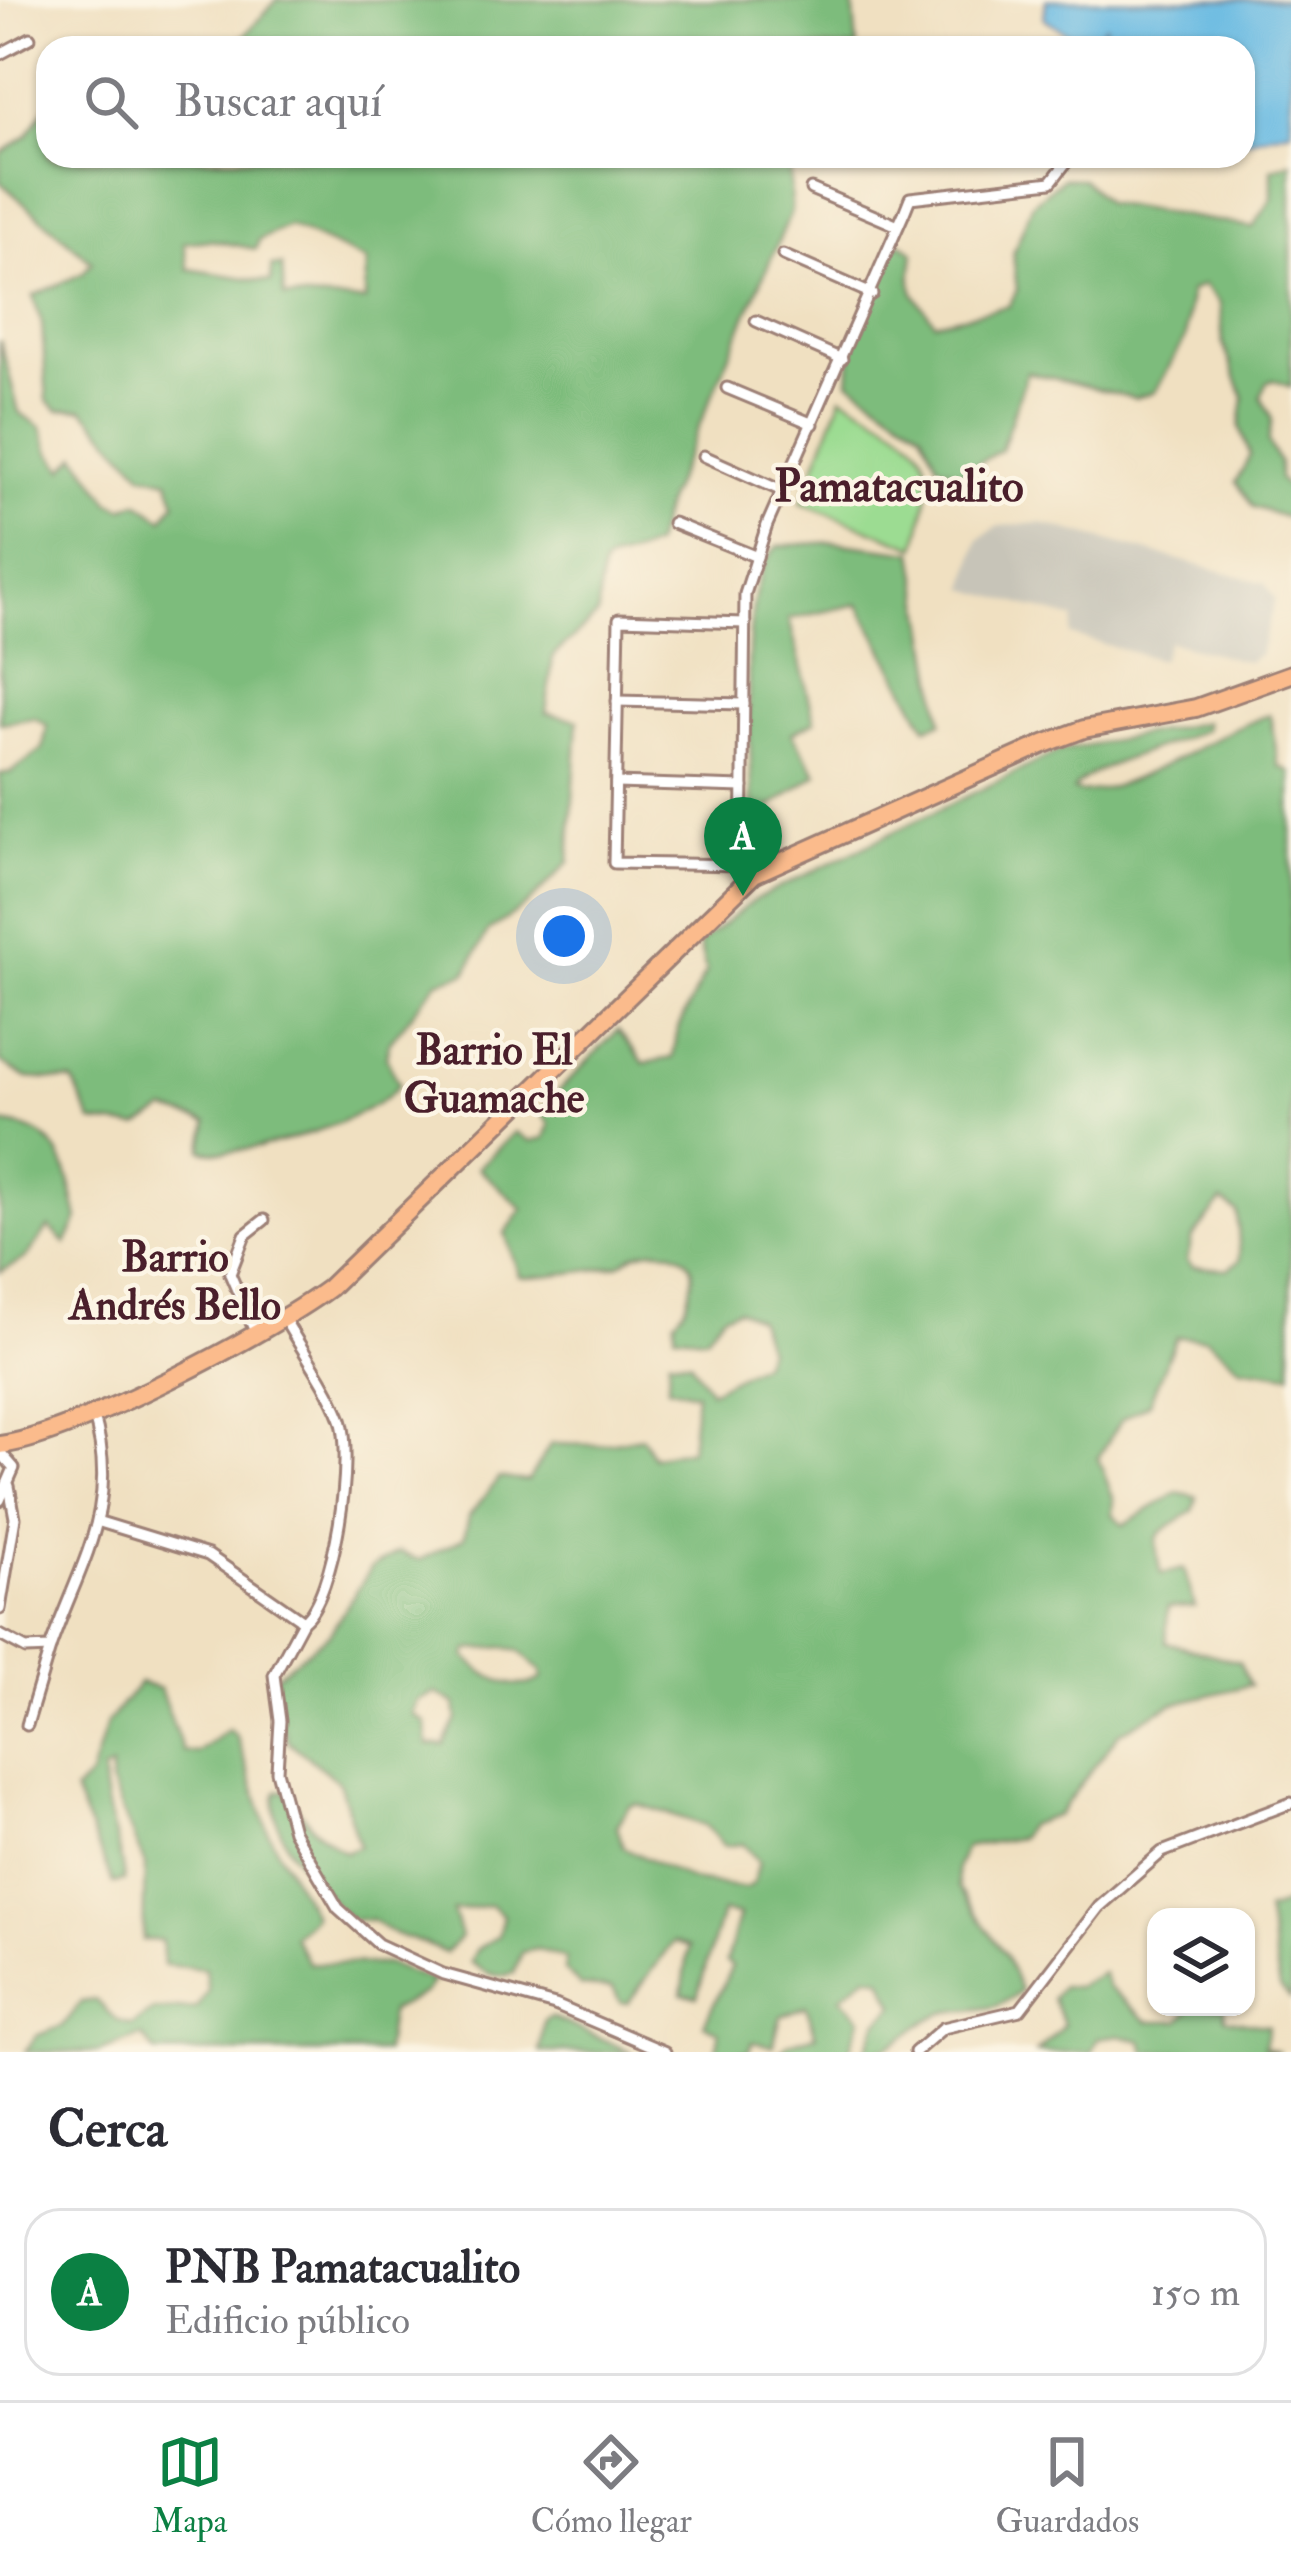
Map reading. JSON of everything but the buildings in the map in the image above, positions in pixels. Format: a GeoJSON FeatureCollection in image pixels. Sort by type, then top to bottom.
{"type":"FeatureCollection","features":[{"type":"Feature","properties":{"kind":"highway"},"geometry":{"type":"LineString","coordinates":[[0,1449],[93,1412],[285,1320],[329,1288],[750,869],[1044,743],[1084,729],[1196,707],[1291,674]]}},
{"type":"Feature","properties":{"kind":"street"},"geometry":{"type":"LineString","coordinates":[[0,54],[30,38]]}},
{"type":"Feature","properties":{"kind":"street"},"geometry":{"type":"LineString","coordinates":[[745,622],[619,619],[614,863],[750,869],[743,787],[746,594],[782,491],[872,294],[910,198],[1051,182],[1062,168]]}},
{"type":"Feature","properties":{"kind":"street"},"geometry":{"type":"LineString","coordinates":[[812,189],[898,226]]}},
{"type":"Feature","properties":{"kind":"street"},"geometry":{"type":"LineString","coordinates":[[782,255],[872,294]]}},
{"type":"Feature","properties":{"kind":"street"},"geometry":{"type":"LineString","coordinates":[[756,321],[842,359]]}},
{"type":"Feature","properties":{"kind":"street"},"geometry":{"type":"LineString","coordinates":[[727,388],[813,424]]}},
{"type":"Feature","properties":{"kind":"street"},"geometry":{"type":"LineString","coordinates":[[704,455],[782,491]]}},
{"type":"Feature","properties":{"kind":"street"},"geometry":{"type":"LineString","coordinates":[[673,523],[757,557]]}},
{"type":"Feature","properties":{"kind":"street"},"geometry":{"type":"LineString","coordinates":[[617,701],[744,704]]}},
{"type":"Feature","properties":{"kind":"street"},"geometry":{"type":"LineString","coordinates":[[616,782],[743,787]]}},
{"type":"Feature","properties":{"kind":"street"},"geometry":{"type":"LineString","coordinates":[[256,1334],[230,1274],[245,1235],[264,1220]]}},
{"type":"Feature","properties":{"kind":"street"},"geometry":{"type":"LineString","coordinates":[[285,1320],[343,1421],[344,1448],[330,1571],[312,1614],[303,1621],[274,1675],[280,1721],[276,1759],[284,1813],[338,1908],[378,1944],[443,1974],[555,2005],[665,2052]]}},
{"type":"Feature","properties":{"kind":"street"},"geometry":{"type":"LineString","coordinates":[[27,1725],[50,1648],[100,1522],[105,1451],[93,1412]]}},
{"type":"Feature","properties":{"kind":"street"},"geometry":{"type":"LineString","coordinates":[[0,1449],[14,1468],[0,1500]]}},
{"type":"Feature","properties":{"kind":"street"},"geometry":{"type":"LineString","coordinates":[[0,1609],[15,1518],[9,1486]]}},
{"type":"Feature","properties":{"kind":"street"},"geometry":{"type":"LineString","coordinates":[[100,1522],[208,1555],[303,1621]]}},
{"type":"Feature","properties":{"kind":"street"},"geometry":{"type":"LineString","coordinates":[[0,1635],[26,1649],[50,1648]]}},
{"type":"Feature","properties":{"kind":"street"},"geometry":{"type":"LineString","coordinates":[[915,2052],[943,2028],[1020,2010],[1099,1907],[1162,1852],[1291,1803]]}},
{"type":"Feature","properties":{"kind":"shaded area"},"geometry":{"type":"Polygon","coordinates":[[[1041,523],[1265,583],[1275,599],[1260,654],[1248,662],[1168,641],[1161,660],[1070,635],[1074,619],[966,589],[978,540],[998,526],[1041,523]]]}},
{"type":"Feature","properties":{"kind":"green space"},"geometry":{"type":"Polygon","coordinates":[[[277,0],[853,0],[856,36],[244,36],[277,0]]]}},
{"type":"Feature","properties":{"kind":"green space"},"geometry":{"type":"Polygon","coordinates":[[[36,121],[36,168],[792,168],[791,212],[665,505],[654,545],[606,562],[600,576],[598,615],[553,656],[546,713],[578,720],[569,862],[527,905],[488,931],[466,973],[438,981],[389,1043],[386,1057],[399,1084],[365,1111],[307,1134],[247,1149],[202,1150],[208,1122],[166,1110],[138,1127],[92,1122],[73,1081],[27,1078],[0,1062],[0,774],[12,772],[43,749],[47,726],[35,718],[0,723],[0,340],[19,412],[42,428],[50,452],[64,469],[77,455],[110,502],[123,508],[138,502],[163,519],[176,502],[168,480],[143,474],[83,409],[58,410],[47,400],[42,324],[33,296],[83,273],[92,262],[0,182],[0,154],[27,136],[36,121]],[[289,226],[259,240],[256,249],[210,240],[184,243],[188,269],[271,282],[272,266],[282,266],[284,297],[365,301],[366,261],[289,226]]]}},
{"type":"Feature","properties":{"kind":"green space"},"geometry":{"type":"Polygon","coordinates":[[[1291,162],[1291,387],[1273,380],[1266,383],[1261,397],[1272,419],[1268,442],[1279,463],[1279,479],[1291,492],[1291,519],[1253,507],[1236,482],[1250,455],[1240,427],[1244,398],[1223,344],[1220,304],[1203,285],[1190,291],[1186,337],[1155,392],[1135,398],[1027,372],[1001,450],[960,473],[938,465],[922,431],[849,381],[851,350],[895,245],[902,243],[914,253],[913,289],[935,322],[1009,306],[1017,290],[1013,253],[1033,203],[1063,178],[1083,179],[1105,203],[1253,227],[1272,199],[1272,169],[1291,162]]]}},
{"type":"Feature","properties":{"kind":"green space"},"geometry":{"type":"Polygon","coordinates":[[[842,396],[894,425],[921,452],[928,488],[916,547],[801,503],[842,396]]]}},
{"type":"Feature","properties":{"kind":"green space"},"geometry":{"type":"Polygon","coordinates":[[[834,542],[914,552],[942,722],[926,727],[859,604],[789,619],[815,721],[792,733],[817,774],[757,817],[752,802],[748,666],[755,594],[764,565],[778,546],[834,542]]]}},
{"type":"Feature","properties":{"kind":"green space"},"geometry":{"type":"Polygon","coordinates":[[[1270,715],[1279,766],[1291,772],[1291,1374],[1241,1367],[1206,1338],[1176,1337],[1149,1403],[1122,1419],[1098,1458],[1114,1500],[1113,1514],[1123,1525],[1177,1493],[1197,1497],[1193,1511],[1157,1541],[1161,1574],[1184,1569],[1195,1607],[1168,1607],[1166,1642],[1239,1662],[1250,1685],[1172,1704],[1119,1733],[1058,1815],[1028,1825],[1020,1838],[965,1847],[957,1868],[958,1888],[1005,1955],[1020,1990],[995,2006],[937,2016],[877,2051],[865,2052],[878,2022],[895,2006],[882,1978],[867,1975],[841,1997],[861,2018],[849,2052],[780,2052],[788,2043],[816,2035],[806,2006],[781,2016],[773,2046],[753,2042],[748,2052],[717,2052],[719,2032],[704,2024],[732,1966],[726,1962],[739,1915],[722,1912],[697,1996],[682,1994],[689,1947],[673,1942],[628,2003],[620,2002],[613,1988],[581,1986],[564,1970],[566,1959],[537,1949],[522,1952],[514,1973],[507,1975],[491,1974],[470,1962],[477,1949],[498,1936],[503,1915],[491,1905],[453,1911],[461,1937],[445,1953],[373,1920],[350,1919],[297,1861],[278,1825],[277,1791],[285,1791],[327,1839],[345,1852],[359,1846],[339,1782],[288,1741],[269,1690],[274,1677],[329,1634],[371,1568],[399,1552],[419,1560],[464,1538],[469,1516],[499,1478],[528,1481],[551,1444],[598,1445],[642,1437],[653,1457],[690,1449],[696,1393],[668,1387],[669,1359],[690,1361],[710,1391],[761,1363],[767,1349],[758,1319],[738,1309],[723,1314],[705,1337],[675,1334],[675,1319],[687,1301],[692,1269],[673,1252],[643,1251],[613,1266],[519,1276],[505,1233],[523,1209],[478,1168],[515,1132],[531,1141],[545,1138],[550,1124],[541,1113],[544,1106],[618,1030],[644,1063],[673,1058],[678,1028],[706,971],[699,943],[754,900],[1060,751],[1205,722],[1205,729],[1096,772],[1073,790],[1091,792],[1141,776],[1270,715]],[[1222,1201],[1192,1238],[1187,1261],[1193,1267],[1228,1269],[1240,1260],[1237,1212],[1222,1201]],[[505,1647],[468,1650],[466,1657],[473,1664],[502,1681],[523,1685],[542,1678],[541,1671],[519,1651],[505,1647]],[[436,1693],[417,1701],[413,1714],[426,1723],[428,1745],[444,1745],[457,1719],[455,1704],[436,1693]],[[637,1804],[629,1806],[617,1826],[623,1847],[691,1880],[746,1888],[753,1883],[759,1862],[743,1844],[724,1846],[705,1825],[637,1804]]]}},
{"type":"Feature","properties":{"kind":"green space"},"geometry":{"type":"Polygon","coordinates":[[[0,1123],[38,1133],[50,1142],[65,1167],[78,1219],[66,1244],[49,1227],[26,1258],[0,1272],[0,1123]]]}},
{"type":"Feature","properties":{"kind":"green space"},"geometry":{"type":"Polygon","coordinates":[[[139,1683],[160,1689],[183,1751],[197,1753],[229,1729],[237,1737],[269,1834],[314,1916],[293,1936],[308,1963],[387,1964],[433,1981],[425,1993],[390,2011],[385,2052],[155,2052],[142,2036],[98,2052],[25,2052],[36,2036],[62,2026],[81,2002],[96,2000],[117,2021],[132,2025],[153,2011],[197,2008],[208,1991],[205,1969],[163,1965],[161,1940],[143,1940],[145,1865],[110,1783],[111,1768],[103,1772],[103,1786],[124,1881],[113,1883],[74,1792],[90,1777],[106,1724],[139,1683]]]}},
{"type":"Feature","properties":{"kind":"green space"},"geometry":{"type":"Polygon","coordinates":[[[1291,1902],[1291,1999],[1280,1988],[1266,1911],[1291,1902]]]}},
{"type":"Feature","properties":{"kind":"green space"},"geometry":{"type":"Polygon","coordinates":[[[1103,1973],[1108,1987],[1148,2021],[1225,2016],[1268,2026],[1264,2047],[1279,2052],[1146,2052],[1142,2041],[1120,2035],[1098,2038],[1091,2052],[1037,2052],[1064,2025],[1052,1999],[1061,1986],[1076,1987],[1103,1973]]]}},
{"type":"Feature","properties":{"kind":"green space"},"geometry":{"type":"Polygon","coordinates":[[[551,2017],[632,2052],[540,2052],[544,2021],[551,2017]]]}},
{"type":"Feature","properties":{"kind":"water"},"geometry":{"type":"Polygon","coordinates":[[[1046,0],[1291,0],[1291,130],[1255,138],[1255,36],[1100,36],[1106,24],[1098,36],[1071,36],[1044,18],[1046,0]]]}},
{"type":"Feature","properties":{"kind":"place","name":"PNB Pamatacualito"},"geometry":{"type":"Point","coordinates":[743,896]}},
{"type":"Feature","properties":{"kind":"district","name":"Pamatacualito"},"geometry":{"type":"Point","coordinates":[899,485]}},
{"type":"Feature","properties":{"kind":"district","name":"Barrio El Guamache"},"geometry":{"type":"Point","coordinates":[494,1073]}},
{"type":"Feature","properties":{"kind":"district","name":"Barrio Andrés Bello"},"geometry":{"type":"Point","coordinates":[175,1280]}}]}
